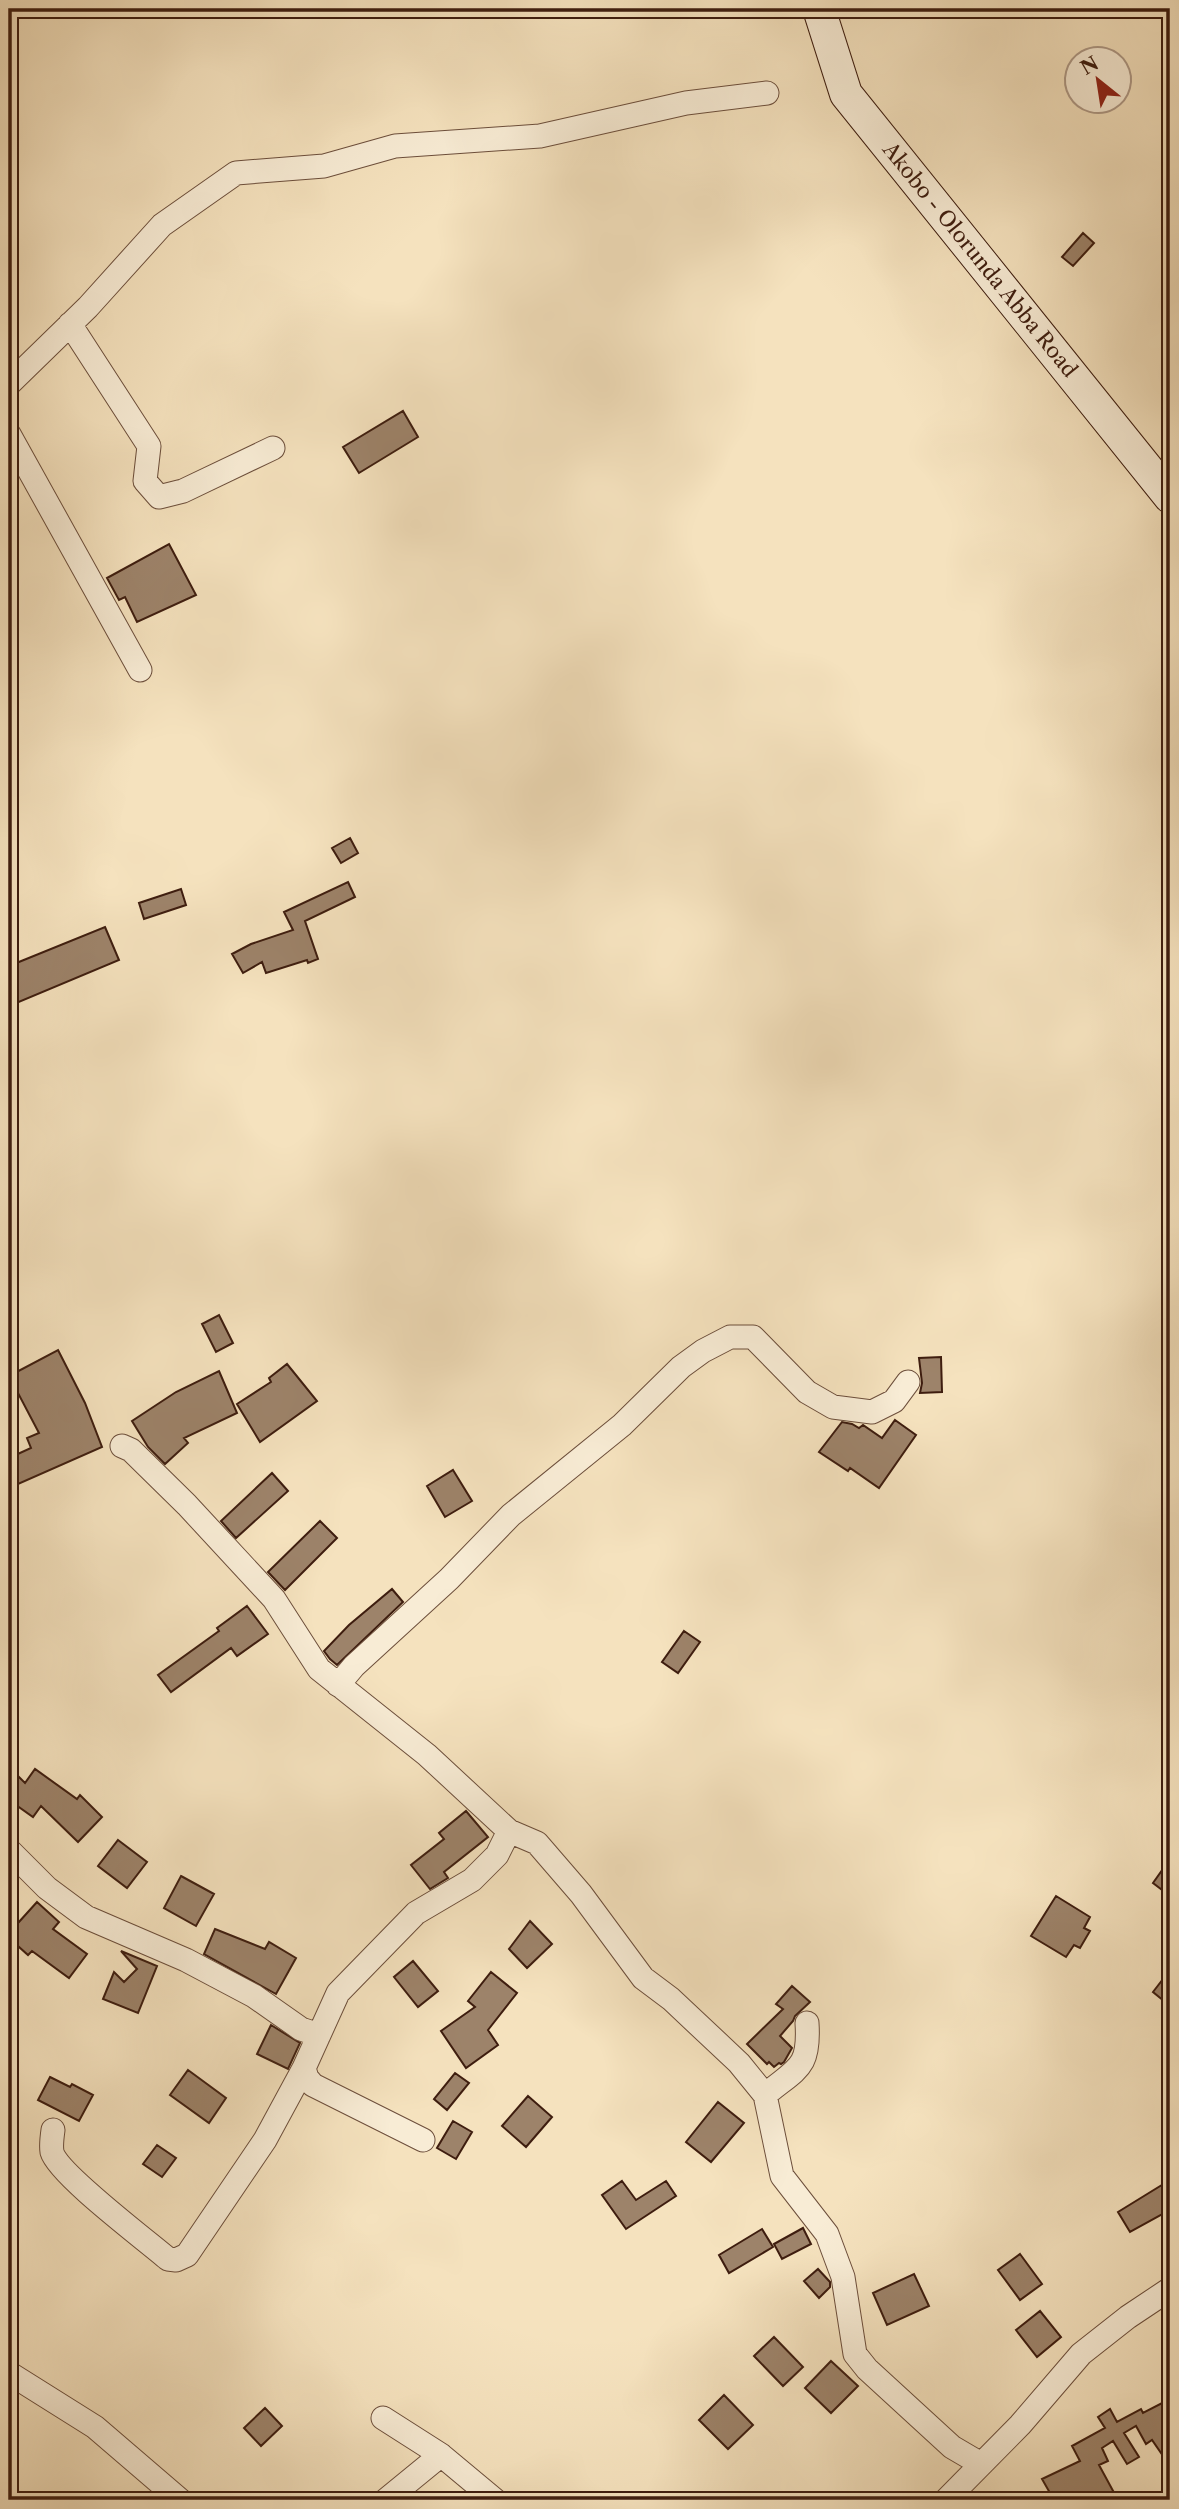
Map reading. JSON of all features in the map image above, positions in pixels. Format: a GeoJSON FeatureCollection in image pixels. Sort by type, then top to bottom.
{"type":"FeatureCollection","features":[{"type":"Feature","properties":{"kind":"main road","name":"Akobo - Olorunda Abba Road"},"geometry":{"type":"LineString","coordinates":[[820,9],[846,94],[1170,497]]}},
{"type":"Feature","properties":{"kind":"street"},"geometry":{"type":"LineString","coordinates":[[9,384],[70,324],[162,225],[236,173],[324,166],[395,146],[540,136],[686,103],[767,93]]}},
{"type":"Feature","properties":{"kind":"street"},"geometry":{"type":"LineString","coordinates":[[70,324],[149,446],[145,481],[159,497],[183,491],[274,448]]}},
{"type":"Feature","properties":{"kind":"street"},"geometry":{"type":"LineString","coordinates":[[9,434],[140,670]]}},
{"type":"Feature","properties":{"kind":"street"},"geometry":{"type":"LineString","coordinates":[[338,1685],[354,1666],[449,1579],[511,1515],[622,1425],[681,1367],[703,1351],[730,1337],[753,1337],[807,1392],[833,1407],[872,1412],[894,1401],[908,1382]]}},
{"type":"Feature","properties":{"kind":"street"},"geometry":{"type":"LineString","coordinates":[[122,1447],[131,1450],[187,1505],[274,1599],[318,1669],[427,1755],[509,1831],[537,1843],[581,1894],[643,1978],[671,1999],[739,2063],[765,2095],[782,2176],[827,2234],[843,2277],[855,2354],[952,2447],[981,2464]]}},
{"type":"Feature","properties":{"kind":"street"},"geometry":{"type":"LineString","coordinates":[[52,2130],[52,2152],[59,2164],[85,2190],[168,2259],[176,2260],[187,2255],[265,2140],[304,2068],[338,1993],[416,1913],[472,1880],[497,1854],[509,1831]]}},
{"type":"Feature","properties":{"kind":"street"},"geometry":{"type":"LineString","coordinates":[[9,1850],[47,1888],[86,1917],[197,1966],[254,1996],[302,2029],[318,2035]]}},
{"type":"Feature","properties":{"kind":"street"},"geometry":{"type":"LineString","coordinates":[[765,2095],[804,2062],[808,2047],[807,2023]]}},
{"type":"Feature","properties":{"kind":"street"},"geometry":{"type":"LineString","coordinates":[[304,2068],[313,2085],[423,2140]]}},
{"type":"Feature","properties":{"kind":"street"},"geometry":{"type":"LineString","coordinates":[[946,2500],[1020,2425],[1081,2354],[1128,2317],[1170,2289]]}},
{"type":"Feature","properties":{"kind":"street"},"geometry":{"type":"LineString","coordinates":[[9,2373],[95,2427],[180,2500]]}},
{"type":"Feature","properties":{"kind":"street"},"geometry":{"type":"LineString","coordinates":[[383,2418],[440,2455],[495,2500]]}},
{"type":"Feature","properties":{"kind":"street"},"geometry":{"type":"LineString","coordinates":[[387,2500],[440,2455]]}},
{"type":"Feature","properties":{"kind":"building"},"geometry":{"type":"Polygon","coordinates":[[[1083,233],[1094,243],[1073,266],[1062,257],[1083,233]]]}},
{"type":"Feature","properties":{"kind":"building"},"geometry":{"type":"Polygon","coordinates":[[[403,411],[418,437],[359,473],[343,447],[403,411]]]}},
{"type":"Feature","properties":{"kind":"building"},"geometry":{"type":"Polygon","coordinates":[[[169,544],[196,595],[137,622],[125,597],[119,600],[107,578],[169,544]]]}},
{"type":"Feature","properties":{"kind":"building"},"geometry":{"type":"Polygon","coordinates":[[[350,838],[358,853],[341,863],[332,848],[350,838]]]}},
{"type":"Feature","properties":{"kind":"building"},"geometry":{"type":"Polygon","coordinates":[[[348,882],[355,897],[305,921],[318,959],[266,973],[262,962],[243,973],[232,954],[251,944],[293,930],[284,912],[348,882]]]}},
{"type":"Feature","properties":{"kind":"building"},"geometry":{"type":"Polygon","coordinates":[[[181,889],[186,905],[144,919],[139,903],[181,889]]]}},
{"type":"Feature","properties":{"kind":"building"},"geometry":{"type":"Polygon","coordinates":[[[105,927],[119,960],[14,1004],[9,991],[9,966],[105,927]]]}},
{"type":"Feature","properties":{"kind":"building"},"geometry":{"type":"Polygon","coordinates":[[[219,1315],[233,1343],[216,1352],[202,1324],[219,1315]]]}},
{"type":"Feature","properties":{"kind":"building"},"geometry":{"type":"Polygon","coordinates":[[[58,1350],[85,1403],[102,1447],[9,1488],[9,1458],[31,1448],[27,1438],[39,1433],[9,1376],[58,1350]]]}},
{"type":"Feature","properties":{"kind":"building"},"geometry":{"type":"Polygon","coordinates":[[[941,1357],[942,1392],[920,1393],[922,1383],[919,1358],[941,1357]]]}},
{"type":"Feature","properties":{"kind":"building"},"geometry":{"type":"Polygon","coordinates":[[[287,1364],[317,1401],[260,1442],[237,1404],[271,1382],[269,1378],[287,1364]]]}},
{"type":"Feature","properties":{"kind":"building"},"geometry":{"type":"Polygon","coordinates":[[[219,1371],[237,1413],[184,1438],[188,1443],[165,1464],[148,1447],[132,1421],[176,1392],[219,1371]]]}},
{"type":"Feature","properties":{"kind":"building"},"geometry":{"type":"Polygon","coordinates":[[[895,1420],[916,1435],[879,1488],[850,1468],[848,1471],[819,1452],[842,1422],[859,1428],[863,1425],[882,1438],[895,1420]]]}},
{"type":"Feature","properties":{"kind":"building"},"geometry":{"type":"Polygon","coordinates":[[[453,1470],[472,1501],[445,1517],[427,1486],[453,1470]]]}},
{"type":"Feature","properties":{"kind":"building"},"geometry":{"type":"Polygon","coordinates":[[[272,1473],[288,1491],[236,1538],[221,1521],[272,1473]]]}},
{"type":"Feature","properties":{"kind":"building"},"geometry":{"type":"Polygon","coordinates":[[[320,1521],[337,1538],[285,1590],[268,1572],[320,1521]]]}},
{"type":"Feature","properties":{"kind":"building"},"geometry":{"type":"Polygon","coordinates":[[[392,1589],[403,1602],[337,1665],[324,1651],[349,1625],[392,1589]]]}},
{"type":"Feature","properties":{"kind":"building"},"geometry":{"type":"Polygon","coordinates":[[[247,1606],[268,1634],[237,1656],[231,1648],[171,1692],[158,1675],[219,1631],[217,1628],[247,1606]]]}},
{"type":"Feature","properties":{"kind":"building"},"geometry":{"type":"Polygon","coordinates":[[[684,1631],[700,1642],[678,1673],[662,1662],[684,1631]]]}},
{"type":"Feature","properties":{"kind":"building"},"geometry":{"type":"Polygon","coordinates":[[[9,1767],[25,1783],[35,1769],[77,1799],[80,1795],[102,1817],[78,1842],[41,1806],[33,1817],[9,1800],[9,1767]]]}},
{"type":"Feature","properties":{"kind":"building"},"geometry":{"type":"Polygon","coordinates":[[[466,1811],[488,1837],[444,1872],[448,1878],[430,1889],[411,1865],[444,1839],[439,1833],[466,1811]]]}},
{"type":"Feature","properties":{"kind":"building"},"geometry":{"type":"Polygon","coordinates":[[[118,1840],[147,1862],[127,1888],[98,1866],[118,1840]]]}},
{"type":"Feature","properties":{"kind":"building"},"geometry":{"type":"Polygon","coordinates":[[[1170,1859],[1170,1896],[1153,1883],[1170,1859]]]}},
{"type":"Feature","properties":{"kind":"building"},"geometry":{"type":"Polygon","coordinates":[[[181,1876],[214,1894],[196,1926],[164,1908],[181,1876]]]}},
{"type":"Feature","properties":{"kind":"building"},"geometry":{"type":"Polygon","coordinates":[[[1056,1896],[1090,1917],[1084,1928],[1090,1931],[1080,1948],[1074,1945],[1066,1957],[1031,1936],[1056,1896]]]}},
{"type":"Feature","properties":{"kind":"building"},"geometry":{"type":"Polygon","coordinates":[[[37,1902],[59,1922],[53,1929],[87,1954],[69,1978],[32,1951],[28,1955],[9,1938],[9,1933],[37,1902]]]}},
{"type":"Feature","properties":{"kind":"building"},"geometry":{"type":"Polygon","coordinates":[[[530,1921],[552,1944],[527,1968],[509,1949],[530,1921]]]}},
{"type":"Feature","properties":{"kind":"building"},"geometry":{"type":"Polygon","coordinates":[[[215,1929],[265,1949],[269,1942],[296,1958],[276,1994],[204,1954],[215,1929]]]}},
{"type":"Feature","properties":{"kind":"building"},"geometry":{"type":"Polygon","coordinates":[[[121,1951],[157,1966],[138,2013],[103,1999],[114,1972],[124,1982],[137,1969],[121,1951]]]}},
{"type":"Feature","properties":{"kind":"building"},"geometry":{"type":"Polygon","coordinates":[[[413,1961],[438,1991],[418,2007],[394,1977],[413,1961]]]}},
{"type":"Feature","properties":{"kind":"building"},"geometry":{"type":"Polygon","coordinates":[[[1170,1970],[1170,2006],[1153,1992],[1170,1970]]]}},
{"type":"Feature","properties":{"kind":"building"},"geometry":{"type":"Polygon","coordinates":[[[491,1972],[517,1993],[488,2030],[498,2045],[466,2068],[441,2031],[475,2007],[468,2001],[491,1972]]]}},
{"type":"Feature","properties":{"kind":"building"},"geometry":{"type":"Polygon","coordinates":[[[792,1986],[810,2002],[780,2036],[792,2048],[784,2062],[774,2067],[769,2062],[767,2064],[747,2044],[783,2009],[776,2004],[792,1986]]]}},
{"type":"Feature","properties":{"kind":"building"},"geometry":{"type":"Polygon","coordinates":[[[271,2025],[300,2043],[288,2069],[257,2054],[271,2025]]]}},
{"type":"Feature","properties":{"kind":"building"},"geometry":{"type":"Polygon","coordinates":[[[188,2070],[226,2098],[209,2123],[170,2095],[188,2070]]]}},
{"type":"Feature","properties":{"kind":"building"},"geometry":{"type":"Polygon","coordinates":[[[455,2073],[469,2083],[447,2110],[434,2099],[455,2073]]]}},
{"type":"Feature","properties":{"kind":"building"},"geometry":{"type":"Polygon","coordinates":[[[50,2077],[93,2095],[79,2121],[38,2100],[50,2077]]]}},
{"type":"Feature","properties":{"kind":"building"},"geometry":{"type":"Polygon","coordinates":[[[528,2096],[552,2117],[526,2147],[502,2126],[528,2096]]]}},
{"type":"Feature","properties":{"kind":"building"},"geometry":{"type":"Polygon","coordinates":[[[718,2102],[744,2123],[711,2162],[686,2142],[718,2102]]]}},
{"type":"Feature","properties":{"kind":"building"},"geometry":{"type":"Polygon","coordinates":[[[453,2121],[472,2132],[456,2159],[437,2148],[453,2121]]]}},
{"type":"Feature","properties":{"kind":"building"},"geometry":{"type":"Polygon","coordinates":[[[157,2145],[176,2158],[162,2177],[143,2164],[157,2145]]]}},
{"type":"Feature","properties":{"kind":"building"},"geometry":{"type":"Polygon","coordinates":[[[1170,2180],[1170,2210],[1130,2232],[1118,2212],[1170,2180]]]}},
{"type":"Feature","properties":{"kind":"building"},"geometry":{"type":"Polygon","coordinates":[[[622,2181],[636,2200],[666,2181],[676,2196],[626,2229],[602,2195],[622,2181]]]}},
{"type":"Feature","properties":{"kind":"building"},"geometry":{"type":"Polygon","coordinates":[[[803,2228],[811,2244],[782,2259],[774,2244],[803,2228]]]}},
{"type":"Feature","properties":{"kind":"building"},"geometry":{"type":"Polygon","coordinates":[[[762,2229],[773,2247],[729,2273],[719,2255],[762,2229]]]}},
{"type":"Feature","properties":{"kind":"building"},"geometry":{"type":"Polygon","coordinates":[[[1020,2254],[1042,2284],[1020,2300],[998,2270],[1020,2254]]]}},
{"type":"Feature","properties":{"kind":"building"},"geometry":{"type":"Polygon","coordinates":[[[818,2269],[830,2282],[830,2287],[819,2298],[804,2281],[818,2269]]]}},
{"type":"Feature","properties":{"kind":"building"},"geometry":{"type":"Polygon","coordinates":[[[914,2274],[929,2306],[887,2325],[873,2293],[914,2274]]]}},
{"type":"Feature","properties":{"kind":"building"},"geometry":{"type":"Polygon","coordinates":[[[1040,2311],[1061,2337],[1037,2357],[1016,2330],[1040,2311]]]}},
{"type":"Feature","properties":{"kind":"building"},"geometry":{"type":"Polygon","coordinates":[[[774,2337],[803,2367],[783,2386],[754,2356],[774,2337]]]}},
{"type":"Feature","properties":{"kind":"building"},"geometry":{"type":"Polygon","coordinates":[[[831,2361],[858,2386],[831,2413],[805,2388],[831,2361]]]}},
{"type":"Feature","properties":{"kind":"building"},"geometry":{"type":"Polygon","coordinates":[[[724,2395],[753,2425],[728,2449],[699,2420],[724,2395]]]}},
{"type":"Feature","properties":{"kind":"building"},"geometry":{"type":"Polygon","coordinates":[[[1170,2399],[1170,2466],[1152,2440],[1146,2444],[1136,2426],[1124,2433],[1139,2457],[1127,2464],[1113,2441],[1102,2448],[1108,2461],[1099,2465],[1118,2500],[1054,2500],[1042,2479],[1080,2461],[1072,2446],[1105,2428],[1098,2417],[1110,2409],[1117,2422],[1141,2409],[1143,2413],[1170,2399]]]}},
{"type":"Feature","properties":{"kind":"building"},"geometry":{"type":"Polygon","coordinates":[[[265,2408],[282,2426],[261,2446],[244,2428],[265,2408]]]}}]}
